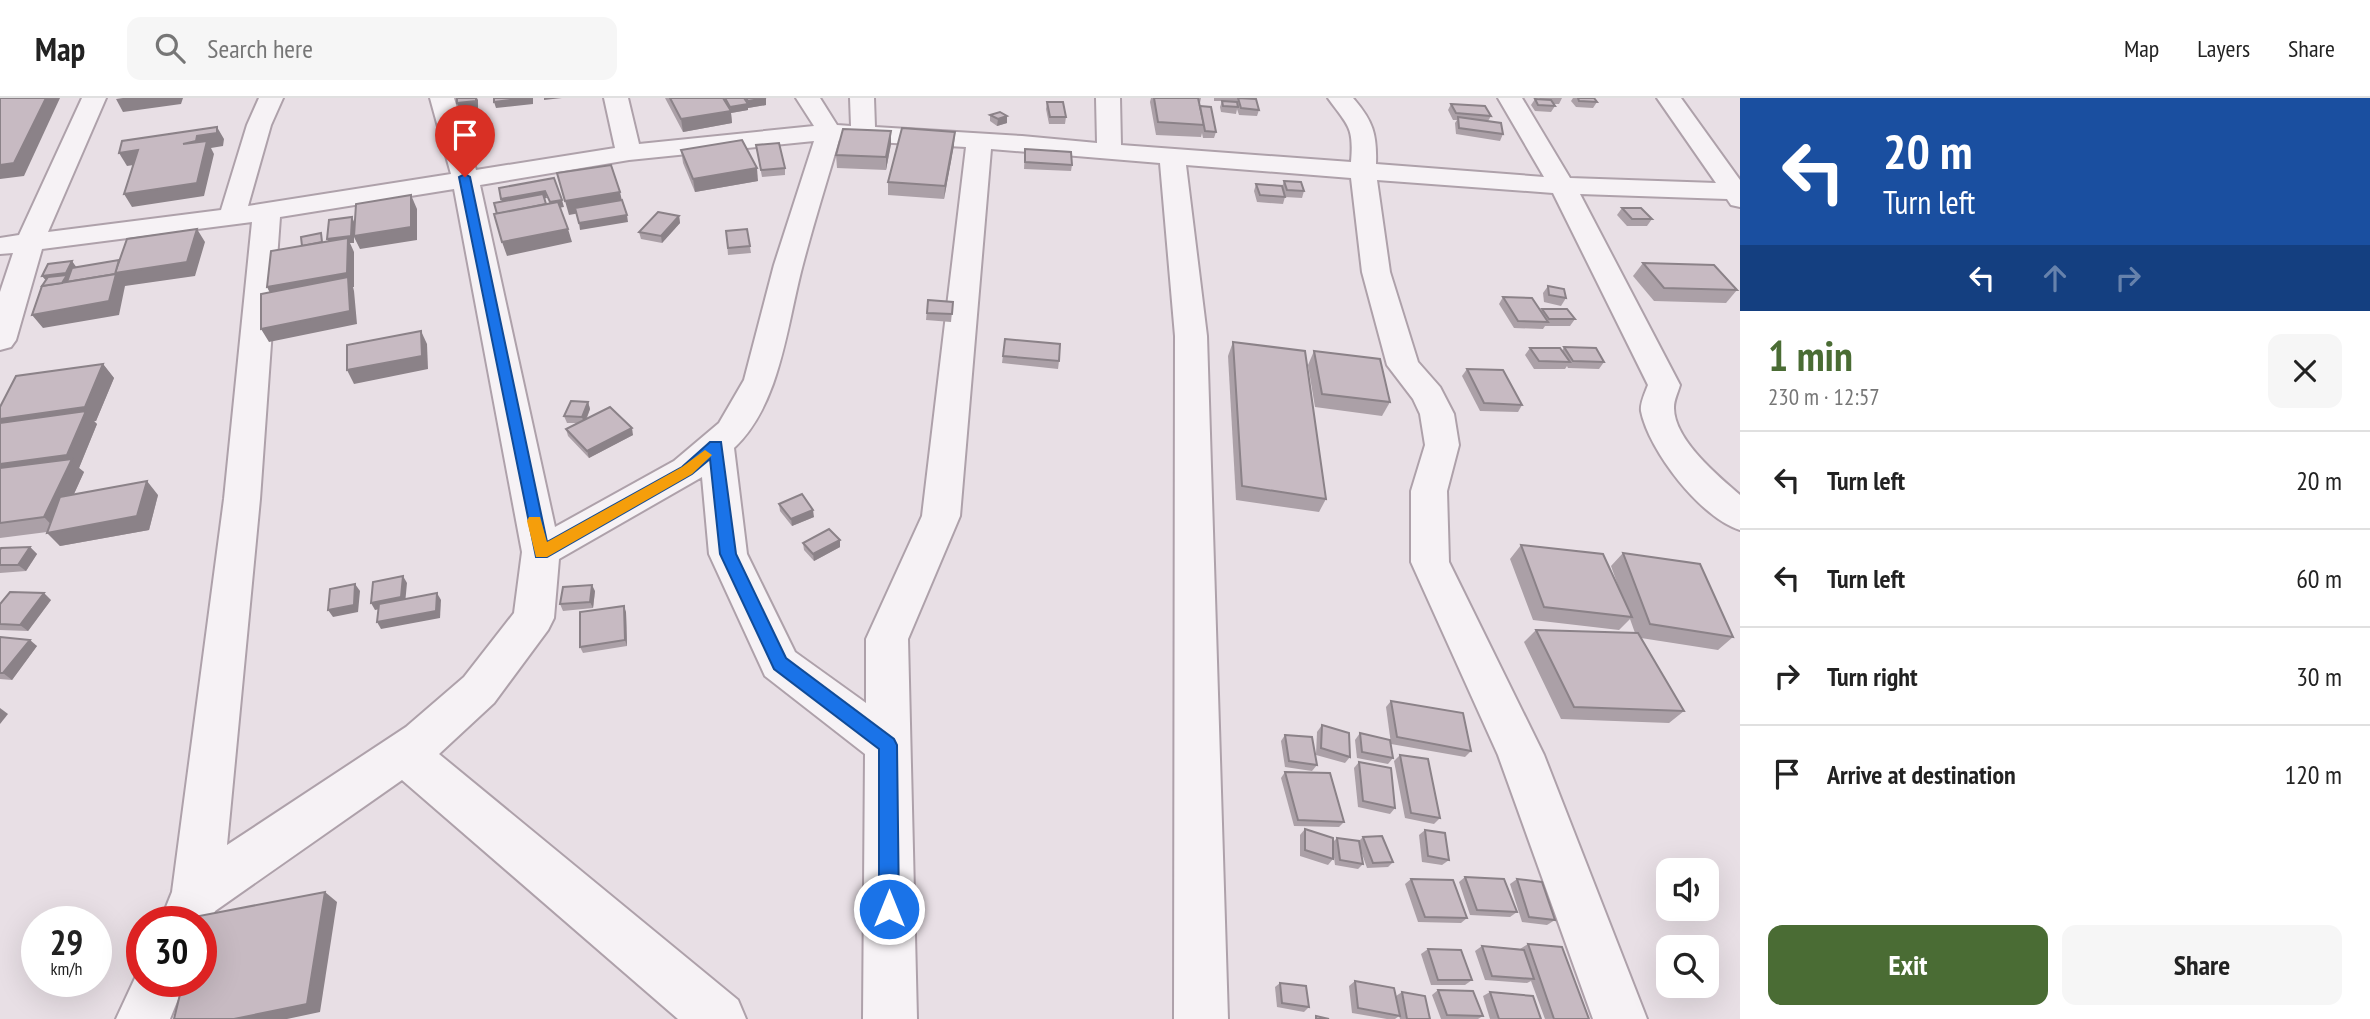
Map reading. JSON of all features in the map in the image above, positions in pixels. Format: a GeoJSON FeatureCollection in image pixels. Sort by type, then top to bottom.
{"type":"FeatureCollection","features":[{"type":"Feature","properties":{"kind":"street"},"geometry":{"type":"LineString","coordinates":[[0,340],[31,240],[94,98]]}},
{"type":"Feature","properties":{"kind":"street"},"geometry":{"type":"LineString","coordinates":[[191,906],[242,499],[249,214],[259,125],[271,98]]}},
{"type":"Feature","properties":{"kind":"street"},"geometry":{"type":"LineString","coordinates":[[194,906],[422,741],[479,691],[534,618],[541,552],[465,177],[442,98]]}},
{"type":"Feature","properties":{"kind":"street"},"geometry":{"type":"LineString","coordinates":[[616,98],[629,153]]}},
{"type":"Feature","properties":{"kind":"street"},"geometry":{"type":"LineString","coordinates":[[541,552],[687,470],[732,431],[760,380],[788,265],[829,132],[808,98]]}},
{"type":"Feature","properties":{"kind":"street"},"geometry":{"type":"LineString","coordinates":[[862,98],[863,132]]}},
{"type":"Feature","properties":{"kind":"street"},"geometry":{"type":"LineString","coordinates":[[1108,98],[1109,152]]}},
{"type":"Feature","properties":{"kind":"street"},"geometry":{"type":"LineString","coordinates":[[1340,98],[1354,115],[1365,136],[1363,170],[1376,272],[1393,333],[1403,365],[1428,395],[1437,414],[1442,444],[1429,492],[1430,562],[1521,755],[1620,1019]]}},
{"type":"Feature","properties":{"kind":"street"},"geometry":{"type":"LineString","coordinates":[[1510,98],[1564,186],[1623,298],[1664,385],[1657,408],[1669,443],[1692,473],[1740,516]]}},
{"type":"Feature","properties":{"kind":"street"},"geometry":{"type":"LineString","coordinates":[[1669,98],[1738,194]]}},
{"type":"Feature","properties":{"kind":"street"},"geometry":{"type":"LineString","coordinates":[[0,246],[249,214],[465,177],[629,153],[829,132],[979,140],[1564,186],[1738,194]]}},
{"type":"Feature","properties":{"kind":"street"},"geometry":{"type":"LineString","coordinates":[[890,1019],[887,639],[941,516],[979,140]]}},
{"type":"Feature","properties":{"kind":"street"},"geometry":{"type":"LineString","coordinates":[[1172,156],[1191,336],[1201,1019]]}},
{"type":"Feature","properties":{"kind":"street"},"geometry":{"type":"LineString","coordinates":[[716,445],[728,554],[780,663],[888,745]]}},
{"type":"Feature","properties":{"kind":"street"},"geometry":{"type":"LineString","coordinates":[[404,753],[719,1019]]}},
{"type":"Feature","properties":{"kind":"street"},"geometry":{"type":"LineString","coordinates":[[143,1019],[153,997]]}},
{"type":"Feature","properties":{"kind":"building"},"geometry":{"type":"Polygon","coordinates":[[[0,98],[46,98],[14,163],[0,165],[0,98]]]}},
{"type":"Feature","properties":{"kind":"building"},"geometry":{"type":"Polygon","coordinates":[[[457,98],[476,98],[476,101],[457,103],[457,98]]]}},
{"type":"Feature","properties":{"kind":"building"},"geometry":{"type":"Polygon","coordinates":[[[494,98],[526,98],[494,102],[494,98]]]}},
{"type":"Feature","properties":{"kind":"building"},"geometry":{"type":"Polygon","coordinates":[[[670,98],[723,98],[731,111],[681,119],[670,98]]]}},
{"type":"Feature","properties":{"kind":"building"},"geometry":{"type":"Polygon","coordinates":[[[725,98],[744,98],[748,104],[730,107],[725,98]]]}},
{"type":"Feature","properties":{"kind":"building"},"geometry":{"type":"Polygon","coordinates":[[[1154,98],[1198,98],[1204,125],[1158,122],[1154,98]]]}},
{"type":"Feature","properties":{"kind":"building"},"geometry":{"type":"Polygon","coordinates":[[[1238,98],[1256,99],[1259,110],[1241,108],[1238,98]]]}},
{"type":"Feature","properties":{"kind":"building"},"geometry":{"type":"Polygon","coordinates":[[[1578,98],[1594,98],[1597,102],[1579,101],[1578,98]]]}},
{"type":"Feature","properties":{"kind":"building"},"geometry":{"type":"Polygon","coordinates":[[[1535,99],[1551,100],[1555,106],[1538,105],[1535,99]]]}},
{"type":"Feature","properties":{"kind":"building"},"geometry":{"type":"Polygon","coordinates":[[[1222,101],[1237,102],[1238,107],[1223,106],[1222,101]]]}},
{"type":"Feature","properties":{"kind":"building"},"geometry":{"type":"Polygon","coordinates":[[[1047,102],[1063,102],[1066,117],[1050,117],[1047,102]]]}},
{"type":"Feature","properties":{"kind":"building"},"geometry":{"type":"Polygon","coordinates":[[[1451,104],[1485,106],[1491,116],[1456,113],[1451,104]]]}},
{"type":"Feature","properties":{"kind":"building"},"geometry":{"type":"Polygon","coordinates":[[[1200,106],[1211,107],[1216,132],[1205,131],[1200,106]]]}},
{"type":"Feature","properties":{"kind":"building"},"geometry":{"type":"Polygon","coordinates":[[[1000,112],[1007,116],[998,119],[990,115],[1000,112]]]}},
{"type":"Feature","properties":{"kind":"building"},"geometry":{"type":"Polygon","coordinates":[[[1458,117],[1501,123],[1503,134],[1459,128],[1458,117]]]}},
{"type":"Feature","properties":{"kind":"building"},"geometry":{"type":"Polygon","coordinates":[[[217,127],[217,133],[197,136],[196,141],[183,144],[207,141],[197,183],[124,194],[138,150],[119,153],[122,141],[217,127]]]}},
{"type":"Feature","properties":{"kind":"building"},"geometry":{"type":"Polygon","coordinates":[[[902,128],[955,132],[945,186],[888,182],[902,128]]]}},
{"type":"Feature","properties":{"kind":"building"},"geometry":{"type":"Polygon","coordinates":[[[843,129],[891,131],[886,157],[836,155],[843,129]]]}},
{"type":"Feature","properties":{"kind":"building"},"geometry":{"type":"Polygon","coordinates":[[[742,140],[757,168],[693,179],[681,150],[742,140]]]}},
{"type":"Feature","properties":{"kind":"building"},"geometry":{"type":"Polygon","coordinates":[[[779,143],[785,168],[761,170],[756,145],[779,143]]]}},
{"type":"Feature","properties":{"kind":"building"},"geometry":{"type":"Polygon","coordinates":[[[1025,149],[1071,152],[1072,165],[1025,162],[1025,149]]]}},
{"type":"Feature","properties":{"kind":"building"},"geometry":{"type":"Polygon","coordinates":[[[611,165],[620,192],[565,201],[557,173],[611,165]]]}},
{"type":"Feature","properties":{"kind":"building"},"geometry":{"type":"Polygon","coordinates":[[[554,178],[562,200],[550,202],[545,191],[501,199],[499,188],[554,178]]]}},
{"type":"Feature","properties":{"kind":"building"},"geometry":{"type":"Polygon","coordinates":[[[1284,181],[1301,182],[1304,191],[1287,190],[1284,181]]]}},
{"type":"Feature","properties":{"kind":"building"},"geometry":{"type":"Polygon","coordinates":[[[1256,184],[1282,186],[1285,197],[1260,195],[1256,184]]]}},
{"type":"Feature","properties":{"kind":"building"},"geometry":{"type":"Polygon","coordinates":[[[543,194],[546,204],[497,214],[494,203],[543,194]]]}},
{"type":"Feature","properties":{"kind":"building"},"geometry":{"type":"Polygon","coordinates":[[[411,195],[411,227],[354,236],[356,204],[411,195]]]}},
{"type":"Feature","properties":{"kind":"building"},"geometry":{"type":"Polygon","coordinates":[[[622,200],[627,215],[579,223],[575,208],[622,200]]]}},
{"type":"Feature","properties":{"kind":"building"},"geometry":{"type":"Polygon","coordinates":[[[558,202],[568,229],[502,242],[494,214],[558,202]]]}},
{"type":"Feature","properties":{"kind":"building"},"geometry":{"type":"Polygon","coordinates":[[[1622,208],[1641,208],[1652,219],[1632,219],[1622,208]]]}},
{"type":"Feature","properties":{"kind":"building"},"geometry":{"type":"Polygon","coordinates":[[[658,212],[679,216],[661,236],[639,232],[658,212]]]}},
{"type":"Feature","properties":{"kind":"building"},"geometry":{"type":"Polygon","coordinates":[[[352,217],[351,236],[327,239],[329,220],[352,217]]]}},
{"type":"Feature","properties":{"kind":"building"},"geometry":{"type":"Polygon","coordinates":[[[197,229],[187,262],[115,273],[127,239],[197,229]]]}},
{"type":"Feature","properties":{"kind":"building"},"geometry":{"type":"Polygon","coordinates":[[[747,229],[750,246],[728,248],[726,231],[747,229]]]}},
{"type":"Feature","properties":{"kind":"building"},"geometry":{"type":"Polygon","coordinates":[[[321,233],[322,242],[302,246],[301,237],[321,233]]]}},
{"type":"Feature","properties":{"kind":"building"},"geometry":{"type":"Polygon","coordinates":[[[348,238],[347,273],[267,287],[271,251],[348,238]]]}},
{"type":"Feature","properties":{"kind":"building"},"geometry":{"type":"Polygon","coordinates":[[[119,260],[115,274],[67,282],[72,268],[119,260]]]}},
{"type":"Feature","properties":{"kind":"building"},"geometry":{"type":"Polygon","coordinates":[[[72,261],[66,273],[42,276],[48,264],[72,261]]]}},
{"type":"Feature","properties":{"kind":"building"},"geometry":{"type":"Polygon","coordinates":[[[1643,263],[1714,265],[1737,290],[1664,288],[1643,263]]]}},
{"type":"Feature","properties":{"kind":"building"},"geometry":{"type":"Polygon","coordinates":[[[116,274],[109,301],[32,315],[42,286],[116,274]]]}},
{"type":"Feature","properties":{"kind":"building"},"geometry":{"type":"Polygon","coordinates":[[[67,275],[62,283],[42,286],[48,277],[67,275]]]}},
{"type":"Feature","properties":{"kind":"building"},"geometry":{"type":"Polygon","coordinates":[[[348,277],[350,311],[261,329],[261,294],[348,277]]]}},
{"type":"Feature","properties":{"kind":"building"},"geometry":{"type":"Polygon","coordinates":[[[1548,286],[1564,289],[1566,298],[1549,295],[1548,286]]]}},
{"type":"Feature","properties":{"kind":"building"},"geometry":{"type":"Polygon","coordinates":[[[1503,297],[1532,298],[1548,322],[1518,321],[1503,297]]]}},
{"type":"Feature","properties":{"kind":"building"},"geometry":{"type":"Polygon","coordinates":[[[928,300],[953,302],[952,314],[927,313],[928,300]]]}},
{"type":"Feature","properties":{"kind":"building"},"geometry":{"type":"Polygon","coordinates":[[[1542,309],[1567,309],[1575,319],[1549,319],[1542,309]]]}},
{"type":"Feature","properties":{"kind":"building"},"geometry":{"type":"Polygon","coordinates":[[[421,331],[422,356],[347,370],[347,345],[421,331]]]}},
{"type":"Feature","properties":{"kind":"building"},"geometry":{"type":"Polygon","coordinates":[[[1005,339],[1060,344],[1059,361],[1003,356],[1005,339]]]}},
{"type":"Feature","properties":{"kind":"building"},"geometry":{"type":"Polygon","coordinates":[[[1233,342],[1305,351],[1326,499],[1242,486],[1233,342]]]}},
{"type":"Feature","properties":{"kind":"building"},"geometry":{"type":"Polygon","coordinates":[[[1564,347],[1596,348],[1604,362],[1573,361],[1564,347]]]}},
{"type":"Feature","properties":{"kind":"building"},"geometry":{"type":"Polygon","coordinates":[[[1530,348],[1560,348],[1570,362],[1539,361],[1530,348]]]}},
{"type":"Feature","properties":{"kind":"building"},"geometry":{"type":"Polygon","coordinates":[[[1314,351],[1380,359],[1390,402],[1322,394],[1314,351]]]}},
{"type":"Feature","properties":{"kind":"building"},"geometry":{"type":"Polygon","coordinates":[[[103,364],[85,407],[0,419],[0,407],[16,376],[103,364]]]}},
{"type":"Feature","properties":{"kind":"building"},"geometry":{"type":"Polygon","coordinates":[[[1467,369],[1503,370],[1522,405],[1484,403],[1467,369]]]}},
{"type":"Feature","properties":{"kind":"building"},"geometry":{"type":"Polygon","coordinates":[[[571,401],[588,402],[582,417],[564,416],[571,401]]]}},
{"type":"Feature","properties":{"kind":"building"},"geometry":{"type":"Polygon","coordinates":[[[610,407],[632,428],[587,451],[566,429],[610,407]]]}},
{"type":"Feature","properties":{"kind":"building"},"geometry":{"type":"Polygon","coordinates":[[[86,411],[67,455],[0,464],[0,423],[86,411]]]}},
{"type":"Feature","properties":{"kind":"building"},"geometry":{"type":"Polygon","coordinates":[[[72,459],[44,517],[0,523],[0,468],[72,459]]]}},
{"type":"Feature","properties":{"kind":"building"},"geometry":{"type":"Polygon","coordinates":[[[147,481],[137,516],[47,533],[60,497],[147,481]]]}},
{"type":"Feature","properties":{"kind":"building"},"geometry":{"type":"Polygon","coordinates":[[[802,494],[813,510],[791,519],[779,504],[802,494]]]}},
{"type":"Feature","properties":{"kind":"building"},"geometry":{"type":"Polygon","coordinates":[[[829,529],[840,540],[813,554],[803,543],[829,529]]]}},
{"type":"Feature","properties":{"kind":"building"},"geometry":{"type":"Polygon","coordinates":[[[1521,545],[1603,554],[1632,617],[1544,607],[1521,545]]]}},
{"type":"Feature","properties":{"kind":"building"},"geometry":{"type":"Polygon","coordinates":[[[30,547],[18,565],[0,565],[1,548],[30,547]]]}},
{"type":"Feature","properties":{"kind":"building"},"geometry":{"type":"Polygon","coordinates":[[[1623,553],[1700,564],[1733,637],[1650,624],[1623,553]]]}},
{"type":"Feature","properties":{"kind":"building"},"geometry":{"type":"Polygon","coordinates":[[[403,576],[401,597],[371,603],[373,582],[403,576]]]}},
{"type":"Feature","properties":{"kind":"building"},"geometry":{"type":"Polygon","coordinates":[[[355,584],[354,605],[328,610],[330,589],[355,584]]]}},
{"type":"Feature","properties":{"kind":"building"},"geometry":{"type":"Polygon","coordinates":[[[592,585],[590,602],[560,604],[563,587],[592,585]]]}},
{"type":"Feature","properties":{"kind":"building"},"geometry":{"type":"Polygon","coordinates":[[[10,592],[44,593],[20,625],[0,624],[0,604],[10,592]]]}},
{"type":"Feature","properties":{"kind":"building"},"geometry":{"type":"Polygon","coordinates":[[[437,593],[436,611],[377,622],[379,604],[437,593]]]}},
{"type":"Feature","properties":{"kind":"building"},"geometry":{"type":"Polygon","coordinates":[[[624,606],[625,640],[580,647],[580,612],[624,606]]]}},
{"type":"Feature","properties":{"kind":"building"},"geometry":{"type":"Polygon","coordinates":[[[1536,630],[1638,633],[1684,711],[1574,707],[1536,630]]]}},
{"type":"Feature","properties":{"kind":"building"},"geometry":{"type":"Polygon","coordinates":[[[0,637],[30,640],[3,673],[0,673],[0,637]]]}},
{"type":"Feature","properties":{"kind":"building"},"geometry":{"type":"Polygon","coordinates":[[[1391,701],[1463,713],[1471,751],[1397,737],[1391,701]]]}},
{"type":"Feature","properties":{"kind":"building"},"geometry":{"type":"Polygon","coordinates":[[[1322,725],[1349,733],[1350,757],[1321,748],[1322,725]]]}},
{"type":"Feature","properties":{"kind":"building"},"geometry":{"type":"Polygon","coordinates":[[[1360,733],[1390,740],[1393,758],[1362,752],[1360,733]]]}},
{"type":"Feature","properties":{"kind":"building"},"geometry":{"type":"Polygon","coordinates":[[[1285,735],[1312,737],[1317,765],[1289,761],[1285,735]]]}},
{"type":"Feature","properties":{"kind":"building"},"geometry":{"type":"Polygon","coordinates":[[[1400,755],[1428,759],[1440,818],[1411,813],[1400,755]]]}},
{"type":"Feature","properties":{"kind":"building"},"geometry":{"type":"Polygon","coordinates":[[[1359,762],[1391,768],[1395,808],[1363,801],[1359,762]]]}},
{"type":"Feature","properties":{"kind":"building"},"geometry":{"type":"Polygon","coordinates":[[[1285,772],[1330,773],[1344,822],[1298,820],[1285,772]]]}},
{"type":"Feature","properties":{"kind":"building"},"geometry":{"type":"Polygon","coordinates":[[[1305,829],[1333,838],[1333,859],[1305,850],[1305,829]]]}},
{"type":"Feature","properties":{"kind":"building"},"geometry":{"type":"Polygon","coordinates":[[[1425,830],[1445,833],[1449,860],[1428,856],[1425,830]]]}},
{"type":"Feature","properties":{"kind":"building"},"geometry":{"type":"Polygon","coordinates":[[[1382,836],[1393,862],[1373,863],[1363,837],[1382,836]]]}},
{"type":"Feature","properties":{"kind":"building"},"geometry":{"type":"Polygon","coordinates":[[[1337,838],[1359,841],[1363,864],[1340,860],[1337,838]]]}},
{"type":"Feature","properties":{"kind":"building"},"geometry":{"type":"Polygon","coordinates":[[[1465,877],[1504,879],[1517,912],[1477,910],[1465,877]]]}},
{"type":"Feature","properties":{"kind":"building"},"geometry":{"type":"Polygon","coordinates":[[[1411,879],[1453,880],[1467,918],[1425,917],[1411,879]]]}},
{"type":"Feature","properties":{"kind":"building"},"geometry":{"type":"Polygon","coordinates":[[[1517,879],[1542,882],[1555,920],[1529,917],[1517,879]]]}},
{"type":"Feature","properties":{"kind":"building"},"geometry":{"type":"Polygon","coordinates":[[[325,892],[307,1004],[234,1019],[174,1019],[179,997],[217,997],[217,913],[325,892]]]}},
{"type":"Feature","properties":{"kind":"building"},"geometry":{"type":"Polygon","coordinates":[[[1528,944],[1562,947],[1589,1019],[1554,1019],[1528,944]]]}},
{"type":"Feature","properties":{"kind":"building"},"geometry":{"type":"Polygon","coordinates":[[[1482,946],[1524,950],[1534,979],[1492,976],[1482,946]]]}},
{"type":"Feature","properties":{"kind":"building"},"geometry":{"type":"Polygon","coordinates":[[[1428,949],[1461,950],[1472,980],[1438,980],[1428,949]]]}},
{"type":"Feature","properties":{"kind":"building"},"geometry":{"type":"Polygon","coordinates":[[[1355,981],[1394,988],[1400,1016],[1358,1008],[1355,981]]]}},
{"type":"Feature","properties":{"kind":"building"},"geometry":{"type":"Polygon","coordinates":[[[1280,983],[1306,986],[1309,1007],[1282,1003],[1280,983]]]}},
{"type":"Feature","properties":{"kind":"building"},"geometry":{"type":"Polygon","coordinates":[[[1438,990],[1473,991],[1483,1016],[1447,1015],[1438,990]]]}},
{"type":"Feature","properties":{"kind":"building"},"geometry":{"type":"Polygon","coordinates":[[[1402,992],[1425,996],[1430,1019],[1407,1019],[1402,992]]]}},
{"type":"Feature","properties":{"kind":"building"},"geometry":{"type":"Polygon","coordinates":[[[1490,992],[1533,996],[1541,1019],[1499,1019],[1490,992]]]}},
{"type":"Feature","properties":{"kind":"slow traffic"},"geometry":{"type":"LineString","coordinates":[[535,521],[541,552],[687,470],[705,455]]}},
{"type":"Feature","properties":{"kind":"route"},"geometry":{"type":"LineString","coordinates":[[465,177],[541,552],[687,470],[716,445],[728,554],[780,663],[888,745],[889,909]]}}]}
